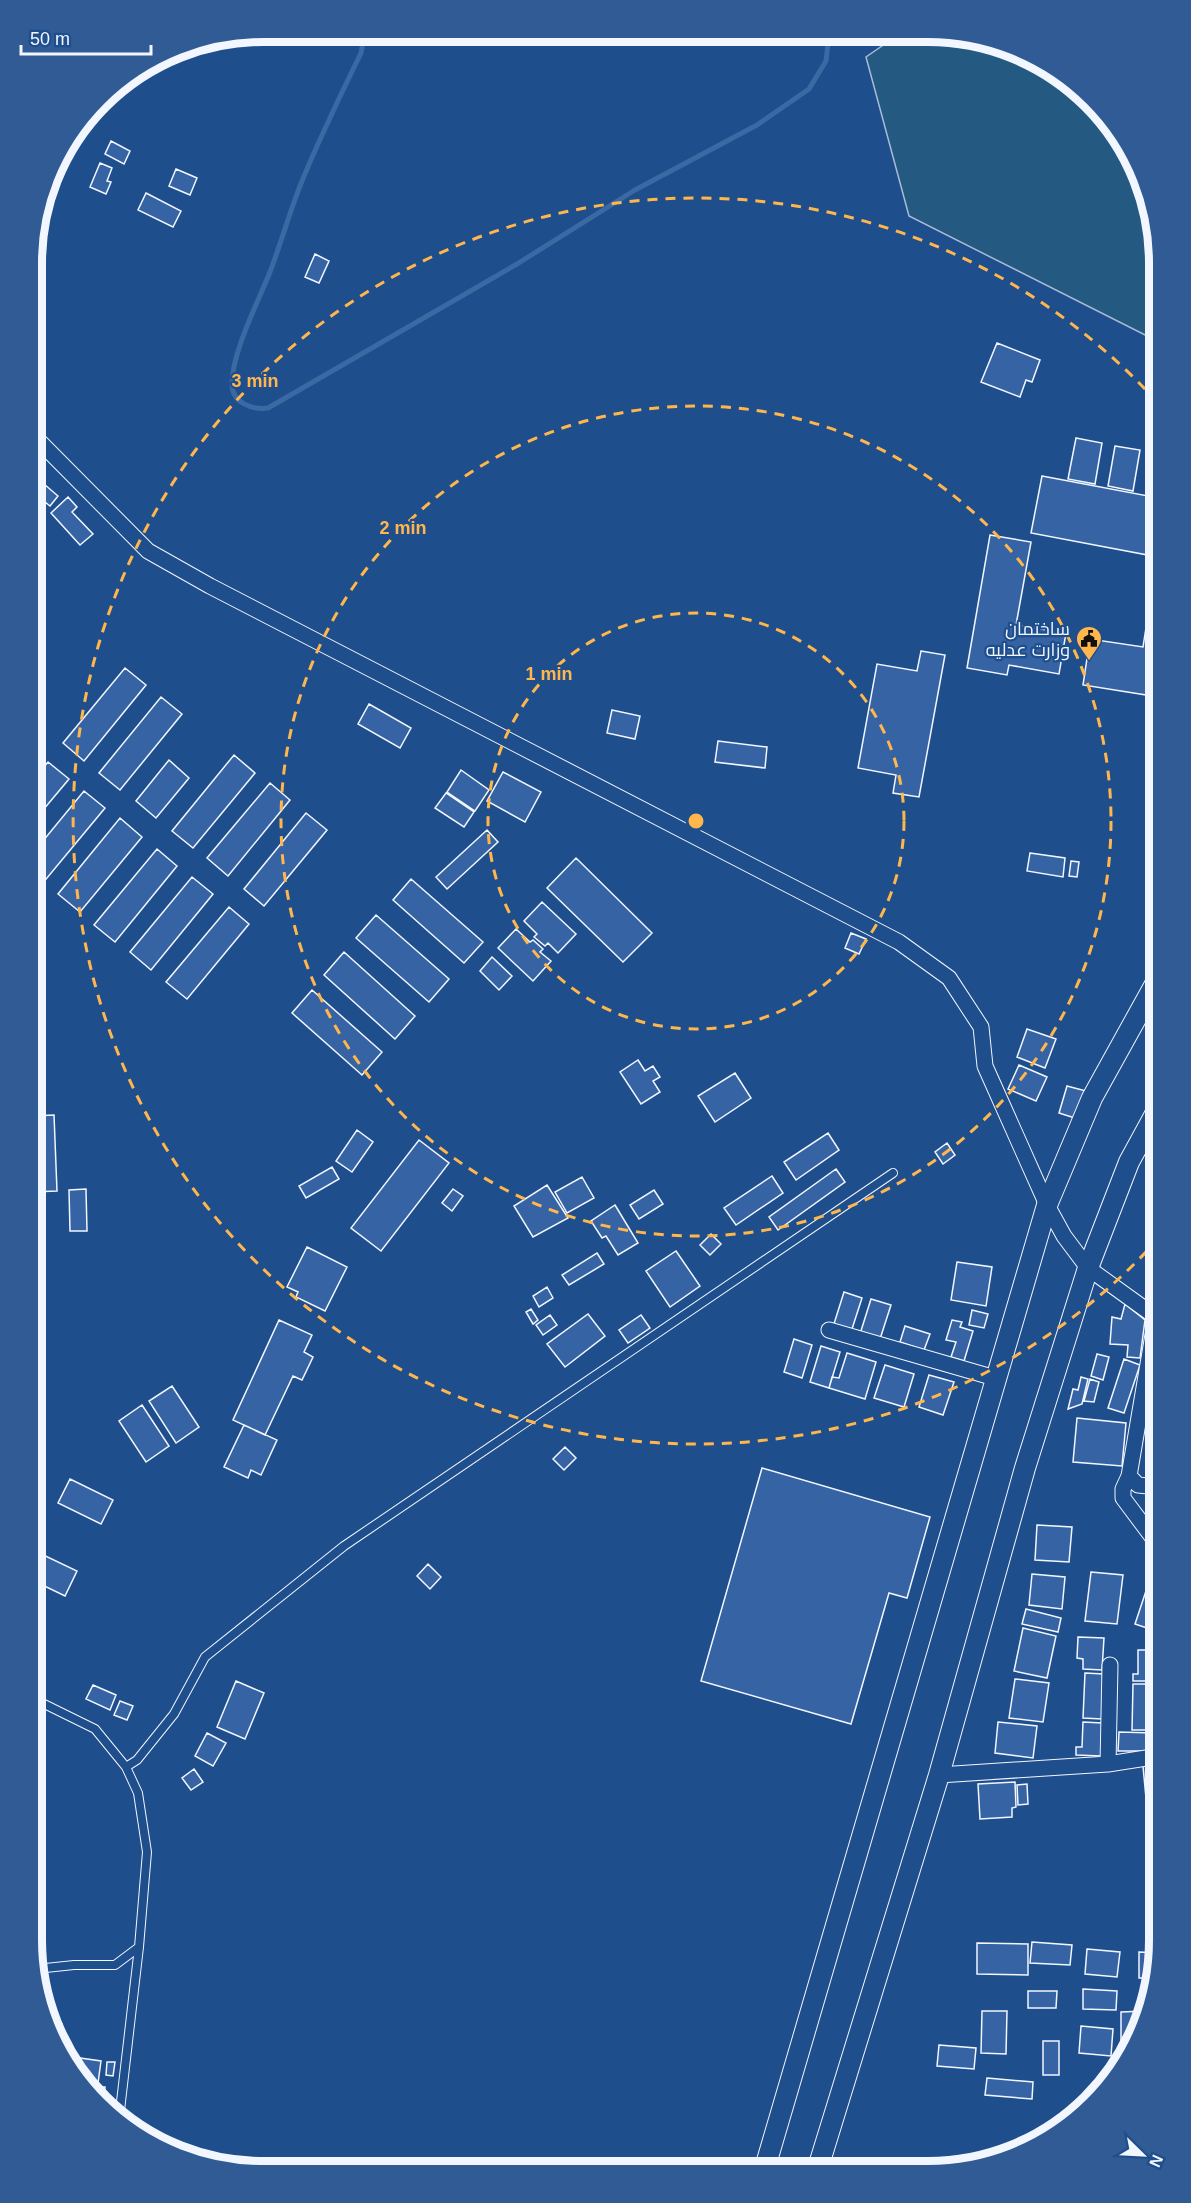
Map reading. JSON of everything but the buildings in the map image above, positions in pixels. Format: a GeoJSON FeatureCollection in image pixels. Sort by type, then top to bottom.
{"type":"FeatureCollection","features":[{"type":"Feature","properties":{"kind":"street"},"geometry":{"type":"LineString","coordinates":[[42,444],[148,551],[899,942],[949,978],[981,1027],[985,1066],[1047,1205],[1064,1236],[1088,1268],[1149,1307]]}},
{"type":"Feature","properties":{"kind":"street"},"geometry":{"type":"LineString","coordinates":[[767,2161],[1047,1205],[1092,1098],[1149,996]]}},
{"type":"Feature","properties":{"kind":"street"},"geometry":{"type":"LineString","coordinates":[[820,2161],[939,1775],[1025,1468],[1088,1268],[1129,1162],[1149,1125]]}},
{"type":"Feature","properties":{"kind":"street"},"geometry":{"type":"LineString","coordinates":[[829,1330],[995,1378]]}},
{"type":"Feature","properties":{"kind":"street"},"geometry":{"type":"LineString","coordinates":[[1149,1359],[1129,1476],[1123,1489],[1123,1498],[1149,1533]]}},
{"type":"Feature","properties":{"kind":"street"},"geometry":{"type":"LineString","coordinates":[[1129,1476],[1138,1485],[1149,1486]]}},
{"type":"Feature","properties":{"kind":"street"},"geometry":{"type":"LineString","coordinates":[[1108,1764],[1110,1665]]}},
{"type":"Feature","properties":{"kind":"street"},"geometry":{"type":"LineString","coordinates":[[939,1775],[1108,1764],[1149,1758]]}},
{"type":"Feature","properties":{"kind":"lane"},"geometry":{"type":"LineString","coordinates":[[126,1767],[137,1760],[174,1714],[205,1656],[344,1546],[893,1173]]}},
{"type":"Feature","properties":{"kind":"lane"},"geometry":{"type":"LineString","coordinates":[[42,1703],[95,1729],[126,1767],[138,1793],[147,1852],[139,1947],[120,2108]]}},
{"type":"Feature","properties":{"kind":"lane"},"geometry":{"type":"LineString","coordinates":[[44,1968],[74,1965],[115,1965],[139,1947]]}},
{"type":"Feature","properties":{"kind":"shaded area"},"geometry":{"type":"Polygon","coordinates":[[[888,42],[942,42],[971,46],[1026,65],[1051,79],[1074,97],[1112,140],[1137,192],[1145,220],[1149,249],[1149,337],[909,216],[866,57],[888,42]]]}},
{"type":"Feature","properties":{"kind":"waterway"},"geometry":{"type":"LineString","coordinates":[[363,42],[361,53],[300,186],[270,272],[246,327],[236,357],[233,391],[244,404],[256,408],[268,408],[517,264],[635,190],[757,125],[809,89],[826,61],[828,42]]}},
{"type":"Feature","properties":{"kind":"place","name":"ساختمان وزارت عدلیه"},"geometry":{"type":"Point","coordinates":[1089,662]}}]}
